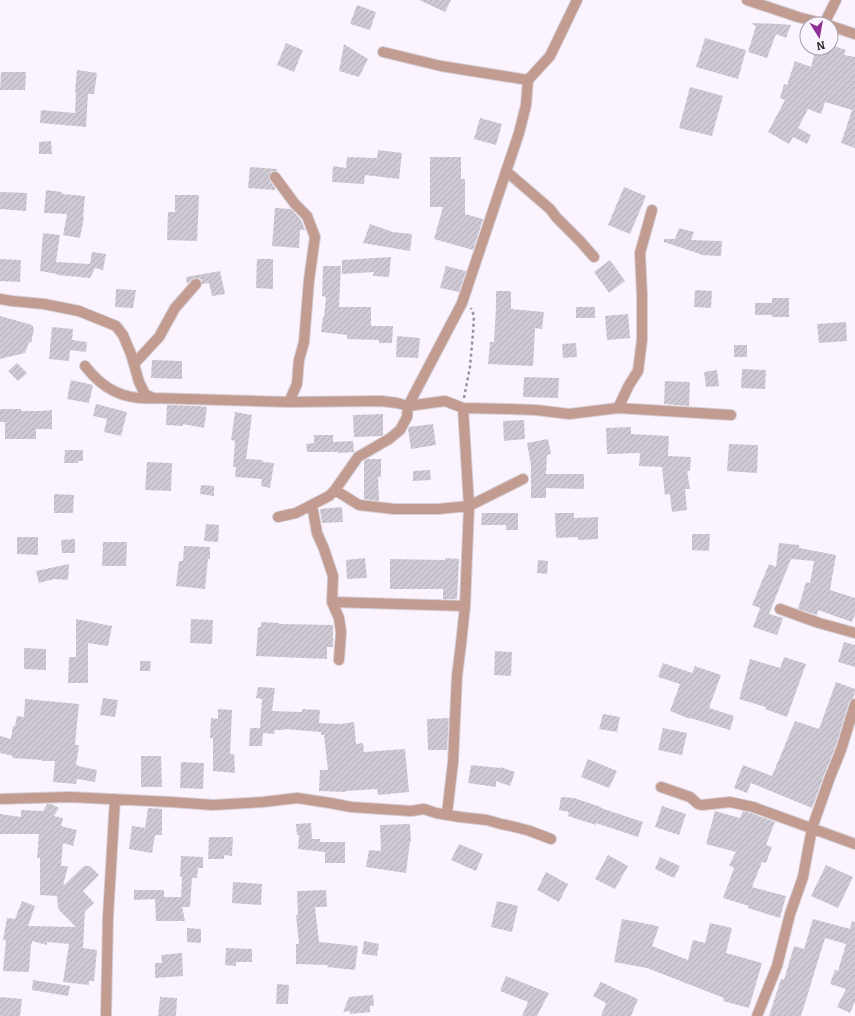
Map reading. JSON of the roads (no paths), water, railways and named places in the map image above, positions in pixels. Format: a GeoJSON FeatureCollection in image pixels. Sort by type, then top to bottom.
{"type":"FeatureCollection","features":[{"type":"Feature","properties":{"kind":"street"},"geometry":{"type":"LineString","coordinates":[[278,517],[296,513],[329,496],[335,490],[358,457],[389,439],[400,430],[407,417],[408,406],[462,303],[519,132],[526,105],[528,80],[550,56],[577,0]]}},
{"type":"Feature","properties":{"kind":"street"},"geometry":{"type":"LineString","coordinates":[[747,0],[799,17]]}},
{"type":"Feature","properties":{"kind":"street"},"geometry":{"type":"LineString","coordinates":[[828,16],[836,0]]}},
{"type":"Feature","properties":{"kind":"street"},"geometry":{"type":"LineString","coordinates":[[839,29],[855,34]]}},
{"type":"Feature","properties":{"kind":"street"},"geometry":{"type":"LineString","coordinates":[[383,52],[441,66],[528,80]]}},
{"type":"Feature","properties":{"kind":"street"},"geometry":{"type":"LineString","coordinates":[[506,171],[550,209],[594,257]]}},
{"type":"Feature","properties":{"kind":"street"},"geometry":{"type":"LineString","coordinates":[[275,177],[294,204],[307,216],[315,237],[309,280],[304,342],[298,360],[297,384],[289,402]]}},
{"type":"Feature","properties":{"kind":"street"},"geometry":{"type":"LineString","coordinates":[[618,408],[629,385],[638,371],[642,340],[640,253],[652,210]]}},
{"type":"Feature","properties":{"kind":"street"},"geometry":{"type":"LineString","coordinates":[[134,364],[159,337],[175,308],[196,284]]}},
{"type":"Feature","properties":{"kind":"street"},"geometry":{"type":"LineString","coordinates":[[0,299],[44,304],[79,311],[116,326],[123,335],[131,354],[144,394],[153,398]]}},
{"type":"Feature","properties":{"kind":"street"},"geometry":{"type":"LineString","coordinates":[[85,366],[92,376],[110,390],[125,396],[141,399],[153,398],[289,402],[381,401],[408,406],[445,401],[463,408],[508,408],[569,414],[618,408],[731,415]]}},
{"type":"Feature","properties":{"kind":"street"},"geometry":{"type":"LineString","coordinates":[[447,814],[453,762],[457,676],[462,644],[465,606],[469,506],[463,408]]}},
{"type":"Feature","properties":{"kind":"street"},"geometry":{"type":"LineString","coordinates":[[335,490],[359,506],[394,510],[438,509],[469,506],[523,480]]}},
{"type":"Feature","properties":{"kind":"street"},"geometry":{"type":"LineString","coordinates":[[312,505],[317,533],[333,576],[332,602],[339,618],[341,632],[339,660]]}},
{"type":"Feature","properties":{"kind":"street"},"geometry":{"type":"LineString","coordinates":[[332,602],[465,606]]}},
{"type":"Feature","properties":{"kind":"street"},"geometry":{"type":"LineString","coordinates":[[780,609],[819,623],[855,633]]}},
{"type":"Feature","properties":{"kind":"street"},"geometry":{"type":"LineString","coordinates":[[758,1016],[777,966],[790,914],[803,877],[812,828],[841,750],[855,704]]}},
{"type":"Feature","properties":{"kind":"street"},"geometry":{"type":"LineString","coordinates":[[660,788],[690,797],[698,804],[702,805],[730,802],[754,807],[855,844]]}},
{"type":"Feature","properties":{"kind":"street"},"geometry":{"type":"LineString","coordinates":[[0,799],[70,797],[213,805],[297,798],[351,807],[411,811],[424,810],[460,817],[487,820],[530,831],[550,839]]}},
{"type":"Feature","properties":{"kind":"street"},"geometry":{"type":"LineString","coordinates":[[106,1016],[108,917],[115,799]]}}]}
